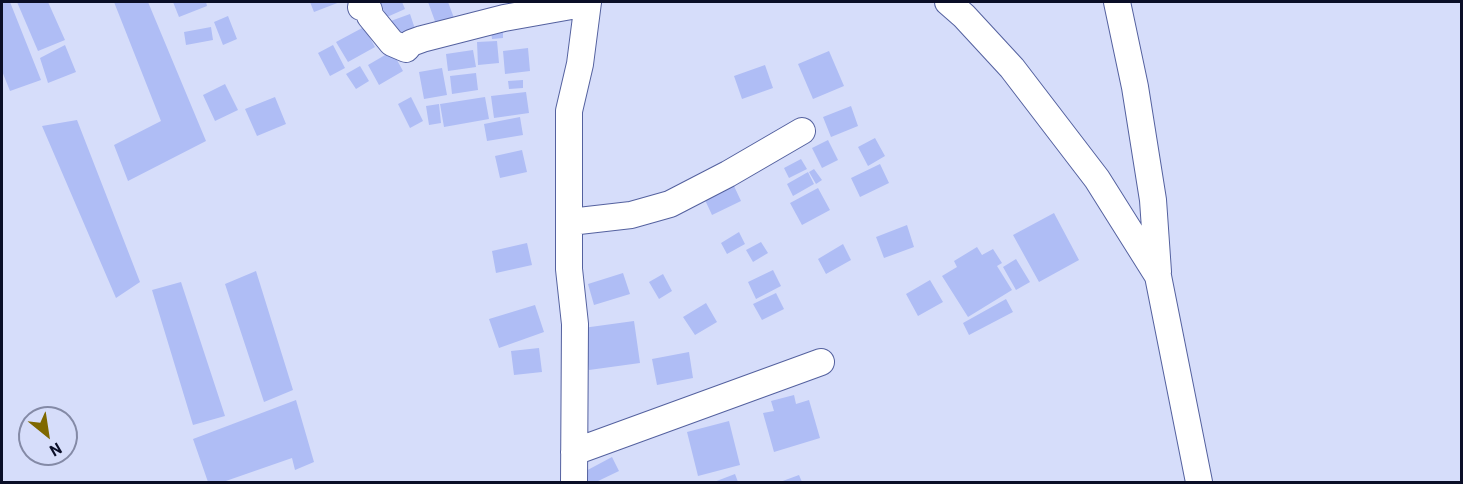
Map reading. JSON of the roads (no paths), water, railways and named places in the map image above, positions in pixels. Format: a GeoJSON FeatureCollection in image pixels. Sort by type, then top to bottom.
{"type":"FeatureCollection","features":[{"type":"Feature","properties":{"kind":"street"},"geometry":{"type":"LineString","coordinates":[[364,2],[361,7],[369,10],[370,16],[392,44],[406,49],[411,43],[422,39],[504,18],[588,2],[580,64],[569,111],[569,269],[575,324],[574,483]]}},
{"type":"Feature","properties":{"kind":"street"},"geometry":{"type":"LineString","coordinates":[[948,2],[1012,68],[1097,178],[1158,276]]}},
{"type":"Feature","properties":{"kind":"street"},"geometry":{"type":"LineString","coordinates":[[1117,2],[1135,87],[1153,200],[1158,276],[1199,483]]}},
{"type":"Feature","properties":{"kind":"street"},"geometry":{"type":"LineString","coordinates":[[570,222],[631,215],[670,204],[728,174],[802,131]]}},
{"type":"Feature","properties":{"kind":"street"},"geometry":{"type":"LineString","coordinates":[[574,452],[821,362]]}}]}
